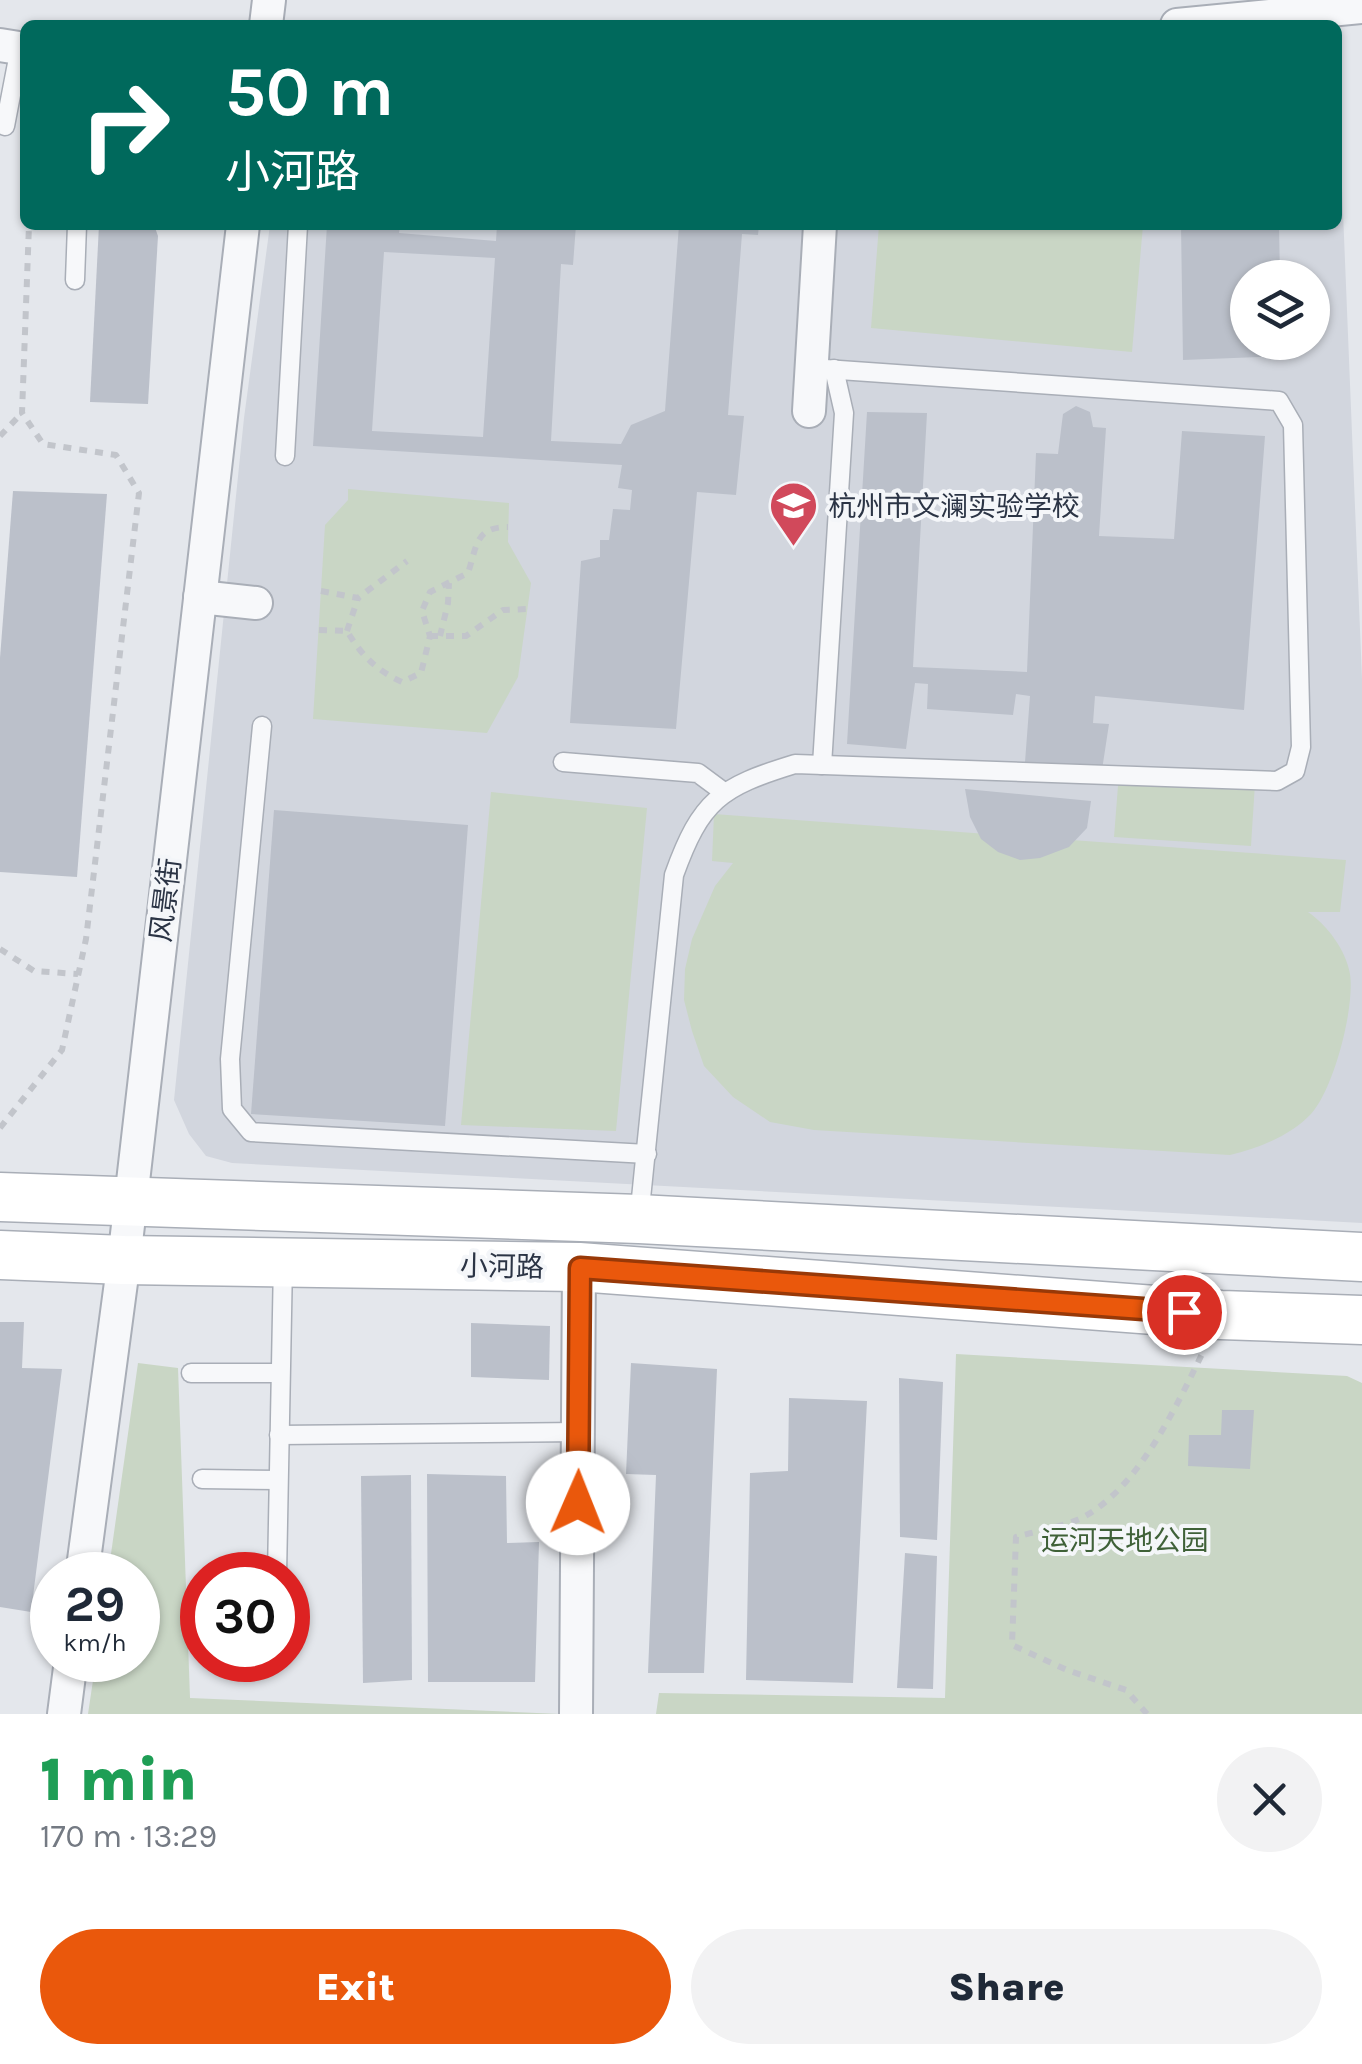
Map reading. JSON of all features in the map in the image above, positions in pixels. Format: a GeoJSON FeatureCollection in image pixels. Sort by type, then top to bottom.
{"type":"FeatureCollection","features":[{"type":"Feature","properties":{"kind":"main road","name":"小河路"},"geometry":{"type":"LineString","coordinates":[[0,1197],[639,1219],[1362,1257]]}},
{"type":"Feature","properties":{"kind":"main road","name":"小河路"},"geometry":{"type":"LineString","coordinates":[[0,1255],[580,1268],[1221,1315],[1362,1320]]}},
{"type":"Feature","properties":{"kind":"street"},"geometry":{"type":"LineString","coordinates":[[1228,20],[1362,7]]}},
{"type":"Feature","properties":{"kind":"street","name":"风景街"},"geometry":{"type":"LineString","coordinates":[[85,1552],[124,1260],[242,230]]}},
{"type":"Feature","properties":{"kind":"street"},"geometry":{"type":"LineString","coordinates":[[808,411],[823,369],[820,230]]}},
{"type":"Feature","properties":{"kind":"street"},"geometry":{"type":"LineString","coordinates":[[200,597],[256,603]]}},
{"type":"Feature","properties":{"kind":"street"},"geometry":{"type":"LineString","coordinates":[[576,1714],[580,1268]]}},
{"type":"Feature","properties":{"kind":"street"},"geometry":{"type":"LineString","coordinates":[[64,1714],[68,1682]]}},
{"type":"Feature","properties":{"kind":"lane"},"geometry":{"type":"LineString","coordinates":[[3,126],[15,47]]}},
{"type":"Feature","properties":{"kind":"lane"},"geometry":{"type":"LineString","coordinates":[[75,280],[77,230]]}},
{"type":"Feature","properties":{"kind":"lane"},"geometry":{"type":"LineString","coordinates":[[285,456],[298,230]]}},
{"type":"Feature","properties":{"kind":"lane"},"geometry":{"type":"LineString","coordinates":[[639,1219],[674,874],[687,838],[713,800],[756,776],[795,764],[822,765],[1277,781],[1295,771],[1302,747],[1293,425],[1279,400],[823,369],[844,413],[822,765]]}},
{"type":"Feature","properties":{"kind":"lane"},"geometry":{"type":"LineString","coordinates":[[262,726],[230,1059],[232,1109],[251,1132],[646,1154]]}},
{"type":"Feature","properties":{"kind":"lane"},"geometry":{"type":"LineString","coordinates":[[563,762],[698,773],[726,793]]}},
{"type":"Feature","properties":{"kind":"lane"},"geometry":{"type":"LineString","coordinates":[[277,1552],[282,1262]]}},
{"type":"Feature","properties":{"kind":"lane"},"geometry":{"type":"LineString","coordinates":[[191,1373],[280,1373]]}},
{"type":"Feature","properties":{"kind":"lane"},"geometry":{"type":"LineString","coordinates":[[279,1435],[579,1432]]}},
{"type":"Feature","properties":{"kind":"lane"},"geometry":{"type":"LineString","coordinates":[[202,1478],[278,1480]]}},
{"type":"Feature","properties":{"kind":"path"},"geometry":{"type":"LineString","coordinates":[[0,1128],[62,1050],[86,939],[139,493],[116,454],[43,444],[22,413],[29,230]]}},
{"type":"Feature","properties":{"kind":"path"},"geometry":{"type":"LineString","coordinates":[[0,436],[22,413]]}},
{"type":"Feature","properties":{"kind":"path"},"geometry":{"type":"LineString","coordinates":[[406,561],[358,598],[348,631],[361,654],[382,673],[402,682],[420,673],[430,636],[422,612],[430,592],[468,573],[481,535],[492,527],[508,527]]}},
{"type":"Feature","properties":{"kind":"path"},"geometry":{"type":"LineString","coordinates":[[440,636],[449,583]]}},
{"type":"Feature","properties":{"kind":"path"},"geometry":{"type":"LineString","coordinates":[[321,592],[358,598]]}},
{"type":"Feature","properties":{"kind":"path"},"geometry":{"type":"LineString","coordinates":[[430,636],[466,636],[503,610],[528,609]]}},
{"type":"Feature","properties":{"kind":"path"},"geometry":{"type":"LineString","coordinates":[[318,630],[348,631]]}},
{"type":"Feature","properties":{"kind":"path"},"geometry":{"type":"LineString","coordinates":[[0,950],[34,971],[78,974]]}},
{"type":"Feature","properties":{"kind":"path"},"geometry":{"type":"LineString","coordinates":[[1146,1714],[1126,1690],[1067,1670],[1012,1645],[1016,1537],[1078,1519],[1112,1498],[1141,1462],[1180,1399],[1221,1315]]}},
{"type":"Feature","properties":{"kind":"shaded area","name":"杭州市文澜实验学校"},"geometry":{"type":"Polygon","coordinates":[[[1342,187],[1362,679],[1362,1223],[232,1163],[206,1156],[189,1134],[174,1100],[244,418],[269,230],[1342,230],[1342,187]]]}},
{"type":"Feature","properties":{"kind":"green space"},"geometry":{"type":"Polygon","coordinates":[[[879,230],[1143,230],[1132,352],[871,328],[879,230]]]}},
{"type":"Feature","properties":{"kind":"green space"},"geometry":{"type":"Polygon","coordinates":[[[348,489],[509,503],[508,542],[531,583],[518,677],[487,733],[313,719],[325,525],[348,500],[348,489]]]}},
{"type":"Feature","properties":{"kind":"green space"},"geometry":{"type":"Polygon","coordinates":[[[1119,773],[1255,783],[1251,846],[1114,837],[1119,773]]]}},
{"type":"Feature","properties":{"kind":"green space"},"geometry":{"type":"Polygon","coordinates":[[[491,792],[647,808],[616,1131],[461,1125],[491,792]]]}},
{"type":"Feature","properties":{"kind":"green space"},"geometry":{"type":"Polygon","coordinates":[[[714,814],[1346,860],[1340,912],[1308,912],[1335,939],[1350,974],[1346,1026],[1328,1086],[1311,1114],[1294,1129],[1263,1145],[1230,1155],[814,1130],[770,1122],[733,1097],[704,1066],[684,1000],[685,969],[692,939],[715,886],[733,863],[712,861],[714,814]]]}},
{"type":"Feature","properties":{"kind":"green space","name":"运河天地公园"},"geometry":{"type":"Polygon","coordinates":[[[956,1354],[1347,1376],[1362,1383],[1362,1714],[656,1714],[659,1693],[945,1698],[956,1354]]]}},
{"type":"Feature","properties":{"kind":"green space"},"geometry":{"type":"Polygon","coordinates":[[[138,1363],[178,1368],[185,1552],[180,1552],[180,1682],[189,1682],[190,1698],[560,1714],[88,1714],[93,1682],[160,1682],[160,1552],[111,1552],[138,1363]]]}},
{"type":"Feature","properties":{"kind":"building"},"geometry":{"type":"Polygon","coordinates":[[[99,230],[156,230],[148,404],[90,402],[99,230]]]}},
{"type":"Feature","properties":{"kind":"building"},"geometry":{"type":"Polygon","coordinates":[[[327,230],[399,230],[399,233],[496,241],[497,230],[576,230],[573,265],[561,264],[551,441],[621,444],[631,425],[665,411],[679,230],[758,230],[758,235],[742,234],[728,415],[744,416],[736,495],[697,492],[676,729],[570,723],[581,561],[600,557],[600,540],[609,540],[613,509],[630,510],[632,490],[618,488],[622,465],[313,446],[327,230]],[[384,252],[372,431],[483,437],[495,258],[384,252]]]}},
{"type":"Feature","properties":{"kind":"building"},"geometry":{"type":"Polygon","coordinates":[[[1181,230],[1279,230],[1280,260],[1230,260],[1230,358],[1183,360],[1181,230]]]}},
{"type":"Feature","properties":{"kind":"building"},"geometry":{"type":"Polygon","coordinates":[[[1076,406],[1090,412],[1093,427],[1106,428],[1099,536],[1174,539],[1182,431],[1265,436],[1244,710],[1095,696],[1093,723],[1109,724],[1102,770],[1025,762],[1030,696],[1016,694],[1013,715],[927,709],[928,684],[915,683],[906,749],[847,744],[867,412],[927,413],[913,667],[1027,672],[1036,453],[1058,454],[1063,414],[1076,406]]]}},
{"type":"Feature","properties":{"kind":"building"},"geometry":{"type":"Polygon","coordinates":[[[13,491],[107,494],[77,877],[0,872],[0,658],[13,491]]]}},
{"type":"Feature","properties":{"kind":"building"},"geometry":{"type":"Polygon","coordinates":[[[965,789],[1091,801],[1087,828],[1069,847],[1040,858],[1020,860],[998,852],[981,839],[970,817],[965,789]]]}},
{"type":"Feature","properties":{"kind":"building"},"geometry":{"type":"Polygon","coordinates":[[[274,810],[468,825],[445,1126],[251,1114],[274,810]]]}},
{"type":"Feature","properties":{"kind":"building"},"geometry":{"type":"Polygon","coordinates":[[[0,1322],[24,1322],[22,1368],[62,1369],[39,1552],[30,1552],[30,1612],[0,1607],[0,1322]]]}},
{"type":"Feature","properties":{"kind":"building"},"geometry":{"type":"Polygon","coordinates":[[[471,1323],[550,1326],[549,1380],[471,1377],[471,1323]]]}},
{"type":"Feature","properties":{"kind":"building"},"geometry":{"type":"Polygon","coordinates":[[[631,1363],[717,1369],[704,1673],[648,1673],[656,1475],[626,1474],[631,1363]]]}},
{"type":"Feature","properties":{"kind":"building"},"geometry":{"type":"Polygon","coordinates":[[[899,1378],[943,1382],[937,1540],[900,1537],[899,1378]]]}},
{"type":"Feature","properties":{"kind":"building"},"geometry":{"type":"Polygon","coordinates":[[[789,1398],[867,1401],[853,1683],[746,1680],[750,1473],[788,1471],[789,1398]]]}},
{"type":"Feature","properties":{"kind":"building"},"geometry":{"type":"Polygon","coordinates":[[[1222,1410],[1254,1410],[1250,1469],[1188,1466],[1189,1435],[1221,1435],[1222,1410]]]}},
{"type":"Feature","properties":{"kind":"building"},"geometry":{"type":"Polygon","coordinates":[[[427,1474],[506,1476],[507,1543],[539,1542],[535,1682],[428,1682],[427,1474]]]}},
{"type":"Feature","properties":{"kind":"building"},"geometry":{"type":"Polygon","coordinates":[[[411,1475],[412,1680],[363,1683],[361,1476],[411,1475]]]}},
{"type":"Feature","properties":{"kind":"building"},"geometry":{"type":"Polygon","coordinates":[[[905,1553],[937,1556],[933,1689],[897,1688],[905,1553]]]}},
{"type":"Feature","properties":{"kind":"place","name":"杭州市文澜实验学校"},"geometry":{"type":"Point","coordinates":[793,548]}},
{"type":"Feature","properties":{"kind":"route"},"geometry":{"type":"LineString","coordinates":[[578,1503],[580,1268],[1184,1312]]}}]}
